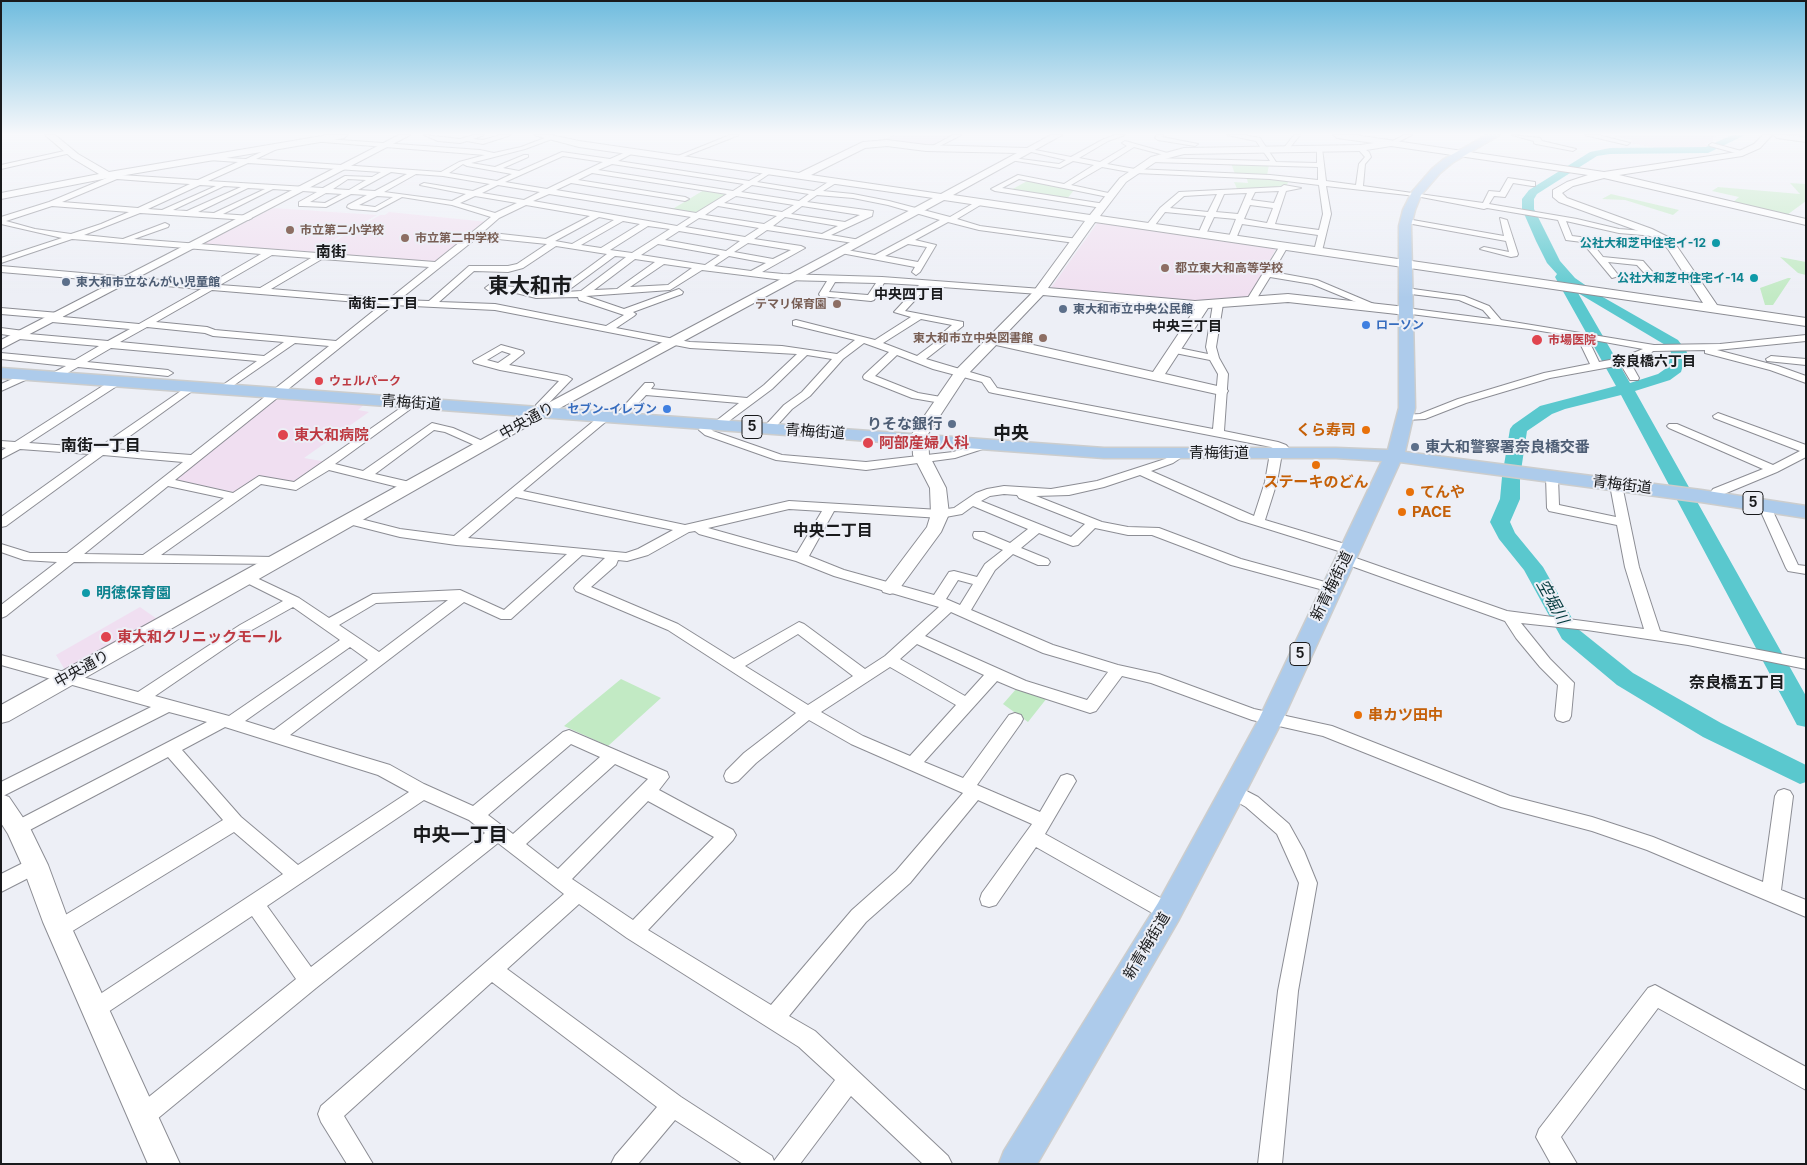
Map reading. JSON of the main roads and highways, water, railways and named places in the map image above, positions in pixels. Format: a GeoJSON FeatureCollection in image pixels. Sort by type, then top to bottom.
{"type":"FeatureCollection","features":[{"type":"Feature","properties":{"kind":"main road","name":"新青梅街道"},"geometry":{"type":"LineString","coordinates":[[1017,1164],[1168,912],[1233,791],[1271,719],[1394,456],[1402,436],[1406,417],[1406,222],[1416,194],[1420,189]]}},
{"type":"Feature","properties":{"kind":"main road","name":"青梅街道"},"geometry":{"type":"LineString","coordinates":[[1,373],[1104,453],[1280,453],[1394,456],[1666,491],[1806,512]]}},
{"type":"Feature","properties":{"kind":"waterway","name":"空堀川"},"geometry":{"type":"LineString","coordinates":[[1537,189],[1528,199],[1528,209],[1554,263],[1570,281],[1596,299],[1673,343],[1679,352],[1675,369],[1664,377],[1625,389]]}},
{"type":"Feature","properties":{"kind":"waterway","name":"空堀川"},"geometry":{"type":"LineString","coordinates":[[1562,277],[1625,389]]}},
{"type":"Feature","properties":{"kind":"waterway","name":"空堀川"},"geometry":{"type":"LineString","coordinates":[[1625,389],[1806,718]]}},
{"type":"Feature","properties":{"kind":"waterway","name":"空堀川"},"geometry":{"type":"LineString","coordinates":[[1625,389],[1559,405],[1546,410],[1519,429],[1511,477],[1510,499],[1500,522],[1506,535],[1533,567],[1570,634],[1625,679],[1712,730],[1800,774]]}},
{"type":"Feature","properties":{"kind":"place","name":"市立第二小学校"},"geometry":{"type":"Point","coordinates":[290,230]}},
{"type":"Feature","properties":{"kind":"place","name":"市立第二中学校"},"geometry":{"type":"Point","coordinates":[405,238]}},
{"type":"Feature","properties":{"kind":"place","name":"公社大和芝中住宅イ-12"},"geometry":{"type":"Point","coordinates":[1716,243]}},
{"type":"Feature","properties":{"kind":"place","name":"都立東大和高等学校"},"geometry":{"type":"Point","coordinates":[1165,268]}},
{"type":"Feature","properties":{"kind":"place","name":"公社大和芝中住宅イ-14"},"geometry":{"type":"Point","coordinates":[1754,278]}},
{"type":"Feature","properties":{"kind":"place","name":"東大和市立なんがい児童館"},"geometry":{"type":"Point","coordinates":[66,282]}},
{"type":"Feature","properties":{"kind":"place","name":"テマリ保育園"},"geometry":{"type":"Point","coordinates":[837,304]}},
{"type":"Feature","properties":{"kind":"place","name":"東大和市立中央公民館"},"geometry":{"type":"Point","coordinates":[1063,309]}},
{"type":"Feature","properties":{"kind":"place","name":"ローソン"},"geometry":{"type":"Point","coordinates":[1366,325]}},
{"type":"Feature","properties":{"kind":"place","name":"東大和市立中央図書館"},"geometry":{"type":"Point","coordinates":[1043,338]}},
{"type":"Feature","properties":{"kind":"place","name":"市場医院"},"geometry":{"type":"Point","coordinates":[1537,340]}},
{"type":"Feature","properties":{"kind":"place","name":"ウェルパーク"},"geometry":{"type":"Point","coordinates":[319,381]}},
{"type":"Feature","properties":{"kind":"place","name":"セブン-イレブン"},"geometry":{"type":"Point","coordinates":[667,409]}},
{"type":"Feature","properties":{"kind":"place","name":"りそな銀行"},"geometry":{"type":"Point","coordinates":[952,424]}},
{"type":"Feature","properties":{"kind":"place","name":"くら寿司"},"geometry":{"type":"Point","coordinates":[1366,430]}},
{"type":"Feature","properties":{"kind":"place","name":"東大和病院"},"geometry":{"type":"Point","coordinates":[283,435]}},
{"type":"Feature","properties":{"kind":"place","name":"阿部産婦人科"},"geometry":{"type":"Point","coordinates":[868,443]}},
{"type":"Feature","properties":{"kind":"place","name":"東大和警察署奈良橋交番"},"geometry":{"type":"Point","coordinates":[1415,447]}},
{"type":"Feature","properties":{"kind":"place","name":"ステーキのどん"},"geometry":{"type":"Point","coordinates":[1316,465]}},
{"type":"Feature","properties":{"kind":"place","name":"てんや"},"geometry":{"type":"Point","coordinates":[1410,492]}},
{"type":"Feature","properties":{"kind":"place","name":"PACE"},"geometry":{"type":"Point","coordinates":[1402,512]}},
{"type":"Feature","properties":{"kind":"place","name":"明徳保育園"},"geometry":{"type":"Point","coordinates":[86,593]}},
{"type":"Feature","properties":{"kind":"place","name":"東大和クリニックモール"},"geometry":{"type":"Point","coordinates":[106,637]}},
{"type":"Feature","properties":{"kind":"place","name":"串カツ田中"},"geometry":{"type":"Point","coordinates":[1358,715]}},
{"type":"Feature","properties":{"kind":"district","name":"南街"},"geometry":{"type":"Point","coordinates":[331,252]}},
{"type":"Feature","properties":{"kind":"district","name":"東大和市"},"geometry":{"type":"Point","coordinates":[530,287]}},
{"type":"Feature","properties":{"kind":"district","name":"中央四丁目"},"geometry":{"type":"Point","coordinates":[909,295]}},
{"type":"Feature","properties":{"kind":"district","name":"南街二丁目"},"geometry":{"type":"Point","coordinates":[383,304]}},
{"type":"Feature","properties":{"kind":"district","name":"中央三丁目"},"geometry":{"type":"Point","coordinates":[1187,327]}},
{"type":"Feature","properties":{"kind":"district","name":"奈良橋六丁目"},"geometry":{"type":"Point","coordinates":[1654,362]}},
{"type":"Feature","properties":{"kind":"district","name":"中央"},"geometry":{"type":"Point","coordinates":[1011,434]}},
{"type":"Feature","properties":{"kind":"district","name":"南街一丁目"},"geometry":{"type":"Point","coordinates":[101,446]}},
{"type":"Feature","properties":{"kind":"district","name":"中央二丁目"},"geometry":{"type":"Point","coordinates":[833,531]}},
{"type":"Feature","properties":{"kind":"district","name":"奈良橋五丁目"},"geometry":{"type":"Point","coordinates":[1737,683]}},
{"type":"Feature","properties":{"kind":"district","name":"中央一丁目"},"geometry":{"type":"Point","coordinates":[460,835]}}]}
